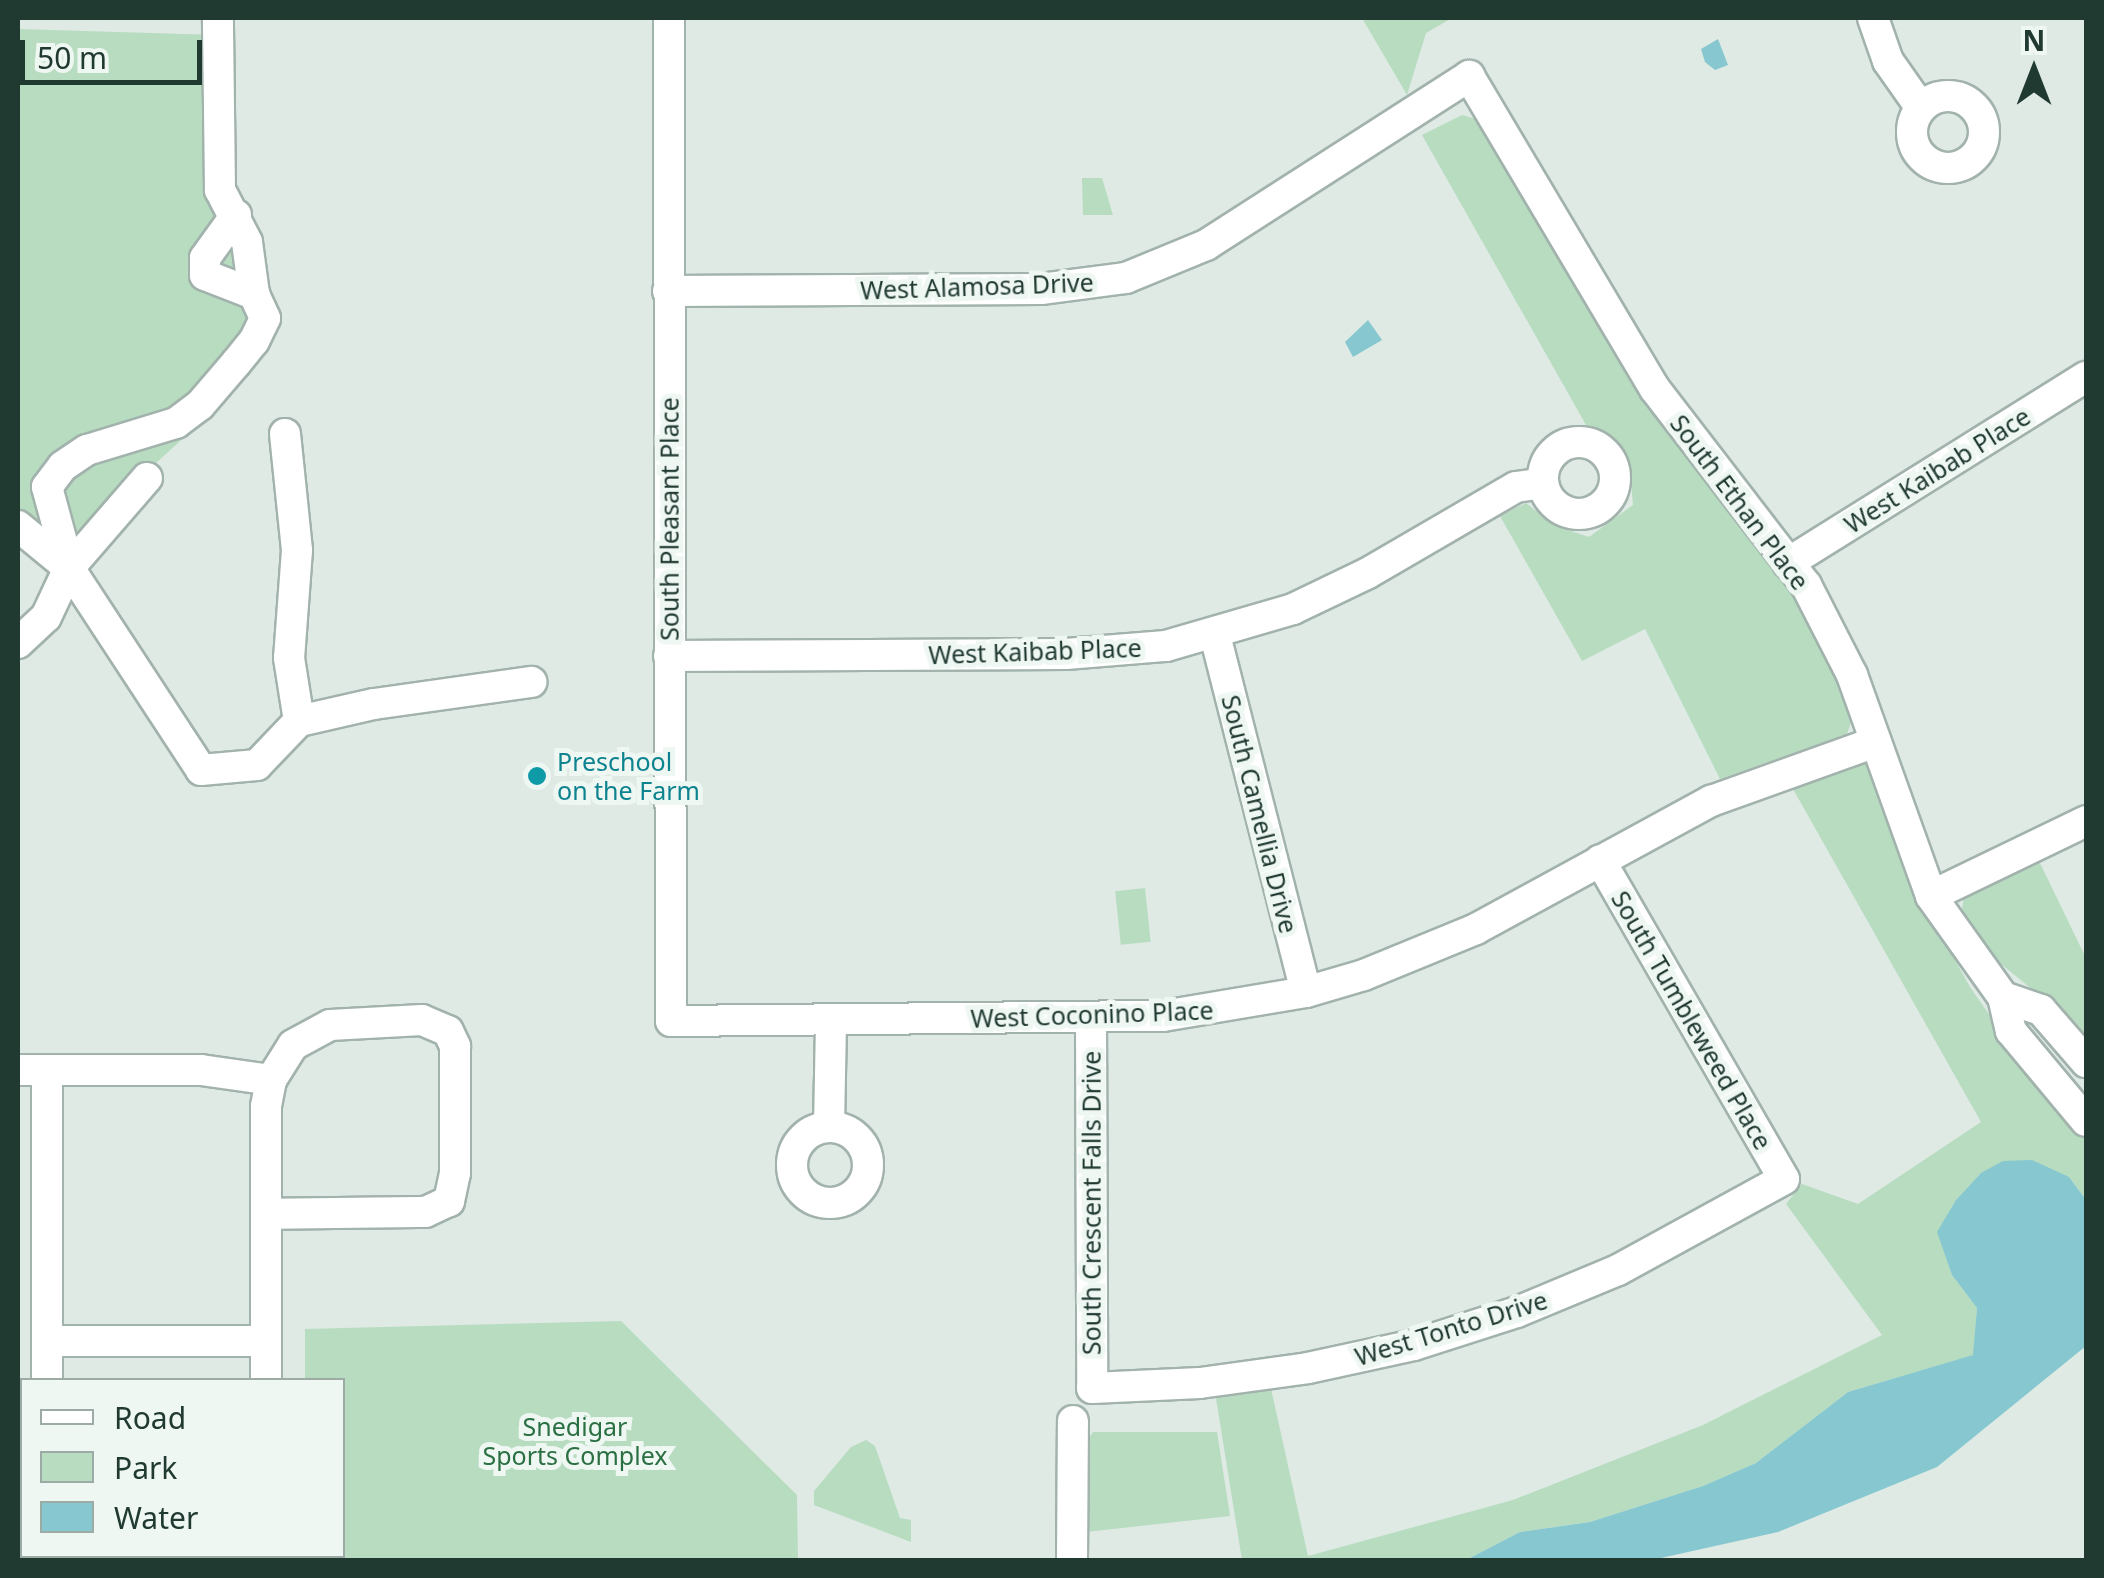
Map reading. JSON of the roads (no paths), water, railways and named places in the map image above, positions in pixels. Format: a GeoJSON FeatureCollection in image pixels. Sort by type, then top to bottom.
{"type":"FeatureCollection","features":[{"type":"Feature","properties":{"kind":"street"},"geometry":{"type":"LineString","coordinates":[[69,568],[47,488],[64,466],[87,450],[176,423],[200,404],[254,341],[265,318],[254,294],[247,242],[220,190],[218,18]]}},
{"type":"Feature","properties":{"kind":"street","name":"South Pleasant Place"},"geometry":{"type":"LineString","coordinates":[[668,18],[671,1021]]}},
{"type":"Feature","properties":{"kind":"street"},"geometry":{"type":"LineString","coordinates":[[1873,18],[1888,61],[1921,108]]}},
{"type":"Feature","properties":{"kind":"street","name":"West Alamosa Drive"},"geometry":{"type":"LineString","coordinates":[[668,291],[1041,289],[1126,278],[1206,245],[1469,76]]}},
{"type":"Feature","properties":{"kind":"street","name":"South Ethan Place"},"geometry":{"type":"LineString","coordinates":[[1469,76],[1655,389],[1806,585],[1852,676],[1931,896],[2003,997],[2011,1031],[2086,1121]]}},
{"type":"Feature","properties":{"kind":"street"},"geometry":{"type":"LineString","coordinates":[[236,215],[205,258],[205,274],[223,286],[254,294]]}},
{"type":"Feature","properties":{"kind":"street","name":"West Kaibab Place"},"geometry":{"type":"LineString","coordinates":[[1788,563],[2086,378]]}},
{"type":"Feature","properties":{"kind":"street"},"geometry":{"type":"LineString","coordinates":[[285,434],[297,550],[289,658],[299,721]]}},
{"type":"Feature","properties":{"kind":"street"},"geometry":{"type":"LineString","coordinates":[[18,643],[46,617],[69,568],[147,478]]}},
{"type":"Feature","properties":{"kind":"street","name":"West Kaibab Place"},"geometry":{"type":"LineString","coordinates":[[669,656],[1066,654],[1116,652],[1214,635],[1331,592],[1516,487],[1543,484]]}},
{"type":"Feature","properties":{"kind":"street"},"geometry":{"type":"LineString","coordinates":[[18,526],[69,568],[202,770],[256,765],[299,721],[374,704],[530,682]]}},
{"type":"Feature","properties":{"kind":"street","name":"South Camellia Drive"},"geometry":{"type":"LineString","coordinates":[[1214,635],[1306,992]]}},
{"type":"Feature","properties":{"kind":"street","name":"West Coconino Place"},"geometry":{"type":"LineString","coordinates":[[671,1021],[1091,1019],[1217,1010],[1306,992],[1364,975],[1476,930],[1711,801],[1876,742]]}},
{"type":"Feature","properties":{"kind":"street"},"geometry":{"type":"LineString","coordinates":[[1931,896],[2086,821]]}},
{"type":"Feature","properties":{"kind":"street","name":"South Tumbleweed Place"},"geometry":{"type":"LineString","coordinates":[[1600,860],[1784,1180]]}},
{"type":"Feature","properties":{"kind":"street","name":"South Ethan Place"},"geometry":{"type":"LineString","coordinates":[[2003,997],[2041,1010],[2086,1062]]}},
{"type":"Feature","properties":{"kind":"street","name":"South Crescent Falls Drive"},"geometry":{"type":"LineString","coordinates":[[1091,1019],[1092,1388]]}},
{"type":"Feature","properties":{"kind":"street"},"geometry":{"type":"LineString","coordinates":[[266,1378],[266,1106],[271,1080],[293,1045],[330,1024],[422,1020],[448,1030],[455,1046],[456,1174],[449,1201],[425,1212],[267,1214]]}},
{"type":"Feature","properties":{"kind":"street"},"geometry":{"type":"LineString","coordinates":[[828,1127],[831,1020]]}},
{"type":"Feature","properties":{"kind":"street"},"geometry":{"type":"LineString","coordinates":[[47,1378],[32,1070],[201,1070],[271,1080]]}},
{"type":"Feature","properties":{"kind":"street","name":"West Tonto Drive"},"geometry":{"type":"LineString","coordinates":[[1092,1388],[1214,1381],[1308,1368],[1414,1344],[1517,1312],[1618,1270],[1784,1180]]}},
{"type":"Feature","properties":{"kind":"street"},"geometry":{"type":"LineString","coordinates":[[47,1341],[266,1340]]}},
{"type":"Feature","properties":{"kind":"street"},"geometry":{"type":"LineString","coordinates":[[1068,1560],[1073,1421]]}},
{"type":"Feature","properties":{"kind":"water"},"geometry":{"type":"Polygon","coordinates":[[[1718,39],[1728,65],[1715,70],[1705,62],[1701,49],[1718,39]]]}},
{"type":"Feature","properties":{"kind":"water"},"geometry":{"type":"Polygon","coordinates":[[[1368,320],[1382,340],[1353,357],[1345,342],[1368,320]]]}},
{"type":"Feature","properties":{"kind":"water"},"geometry":{"type":"Polygon","coordinates":[[[2032,1160],[2069,1177],[2086,1200],[2086,1346],[1937,1467],[1778,1532],[1652,1560],[1466,1560],[1520,1532],[1590,1522],[1703,1486],[1756,1463],[1848,1392],[1973,1355],[1977,1308],[1952,1275],[1937,1232],[1956,1200],[1981,1173],[2003,1161],[2032,1160]]]}},
{"type":"Feature","properties":{"kind":"place","name":"Preschool on the Farm"},"geometry":{"type":"Point","coordinates":[537,776]}},
{"type":"Feature","properties":{"kind":"park label","name":"Snedigar Sports Complex"},"geometry":{"type":"Point","coordinates":[575,1442]}}]}
